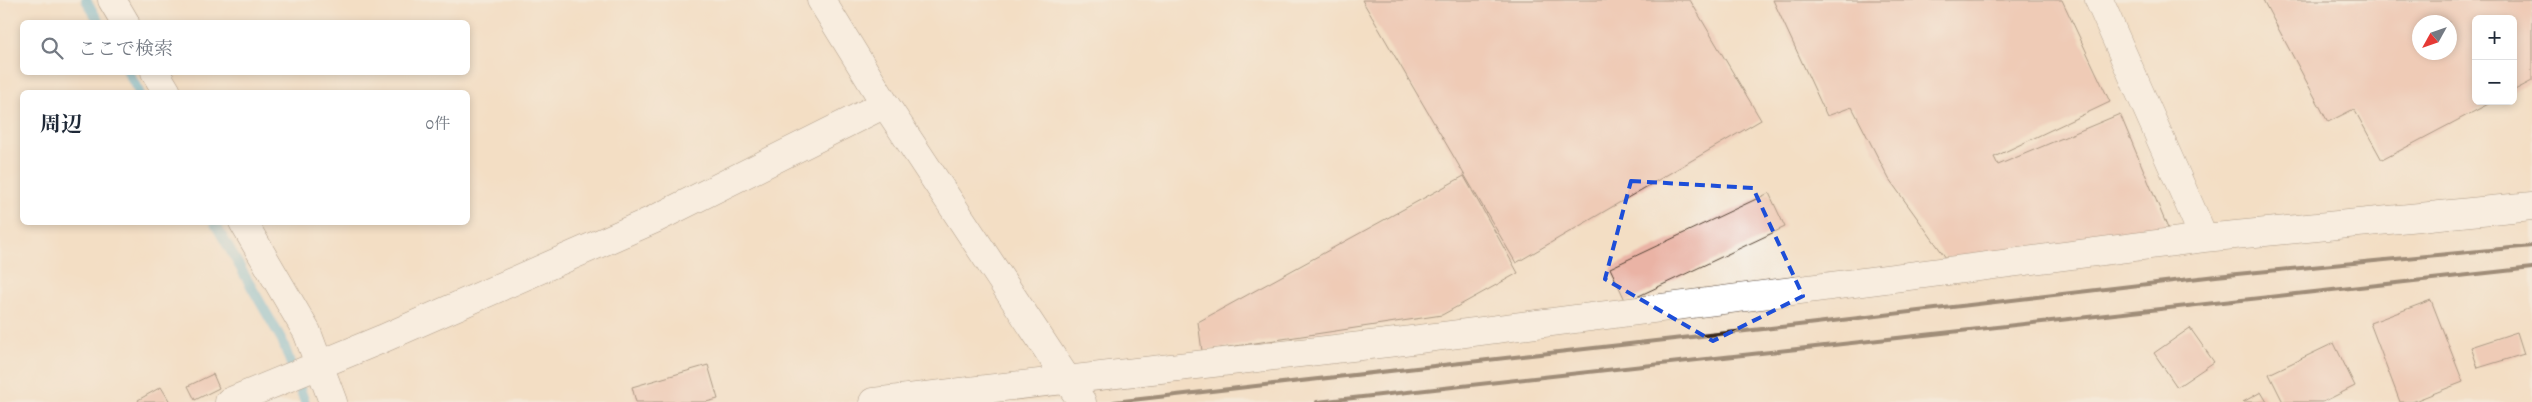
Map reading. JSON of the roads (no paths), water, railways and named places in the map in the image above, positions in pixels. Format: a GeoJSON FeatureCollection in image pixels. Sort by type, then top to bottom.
{"type":"FeatureCollection","features":[{"type":"Feature","properties":{"kind":"street"},"geometry":{"type":"LineString","coordinates":[[112,0],[125,20]]}},
{"type":"Feature","properties":{"kind":"street"},"geometry":{"type":"LineString","coordinates":[[821,0],[885,104],[1082,402]]}},
{"type":"Feature","properties":{"kind":"street"},"geometry":{"type":"LineString","coordinates":[[2099,0],[2204,238]]}},
{"type":"Feature","properties":{"kind":"street"},"geometry":{"type":"LineString","coordinates":[[157,75],[165,90]]}},
{"type":"Feature","properties":{"kind":"street"},"geometry":{"type":"LineString","coordinates":[[229,402],[319,365],[655,219],[885,104]]}},
{"type":"Feature","properties":{"kind":"street"},"geometry":{"type":"LineString","coordinates":[[873,402],[1396,342],[2204,238],[2532,206]]}},
{"type":"Feature","properties":{"kind":"street"},"geometry":{"type":"LineString","coordinates":[[245,225],[307,332],[333,402]]}},
{"type":"Feature","properties":{"kind":"waterway"},"geometry":{"type":"LineString","coordinates":[[86,0],[98,20]]}},
{"type":"Feature","properties":{"kind":"waterway"},"geometry":{"type":"LineString","coordinates":[[130,75],[138,90]]}},
{"type":"Feature","properties":{"kind":"waterway"},"geometry":{"type":"LineString","coordinates":[[216,225],[282,340],[305,402]]}},
{"type":"Feature","properties":{"kind":"railway"},"geometry":{"type":"LineString","coordinates":[[1114,402],[2216,276],[2532,246]]}},
{"type":"Feature","properties":{"kind":"railway"},"geometry":{"type":"LineString","coordinates":[[1317,402],[2532,268]]}}]}
